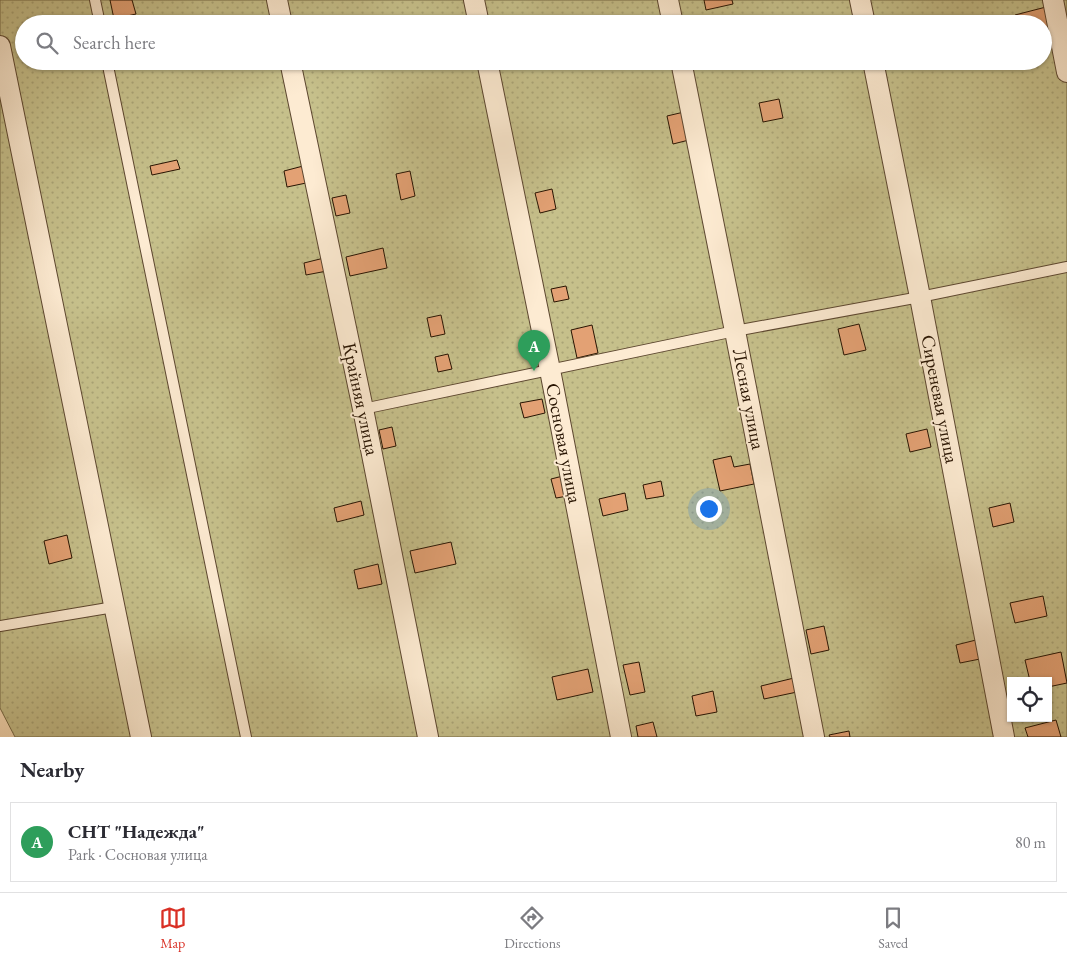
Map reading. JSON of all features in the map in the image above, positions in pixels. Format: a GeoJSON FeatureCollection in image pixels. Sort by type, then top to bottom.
{"type":"FeatureCollection","features":[{"type":"Feature","properties":{"kind":"street"},"geometry":{"type":"LineString","coordinates":[[277,0],[280,15]]}},
{"type":"Feature","properties":{"kind":"street"},"geometry":{"type":"LineString","coordinates":[[474,0],[477,15]]}},
{"type":"Feature","properties":{"kind":"street"},"geometry":{"type":"LineString","coordinates":[[668,0],[671,15]]}},
{"type":"Feature","properties":{"kind":"street"},"geometry":{"type":"LineString","coordinates":[[860,0],[863,15]]}},
{"type":"Feature","properties":{"kind":"street"},"geometry":{"type":"LineString","coordinates":[[1052,0],[1067,72]]}},
{"type":"Feature","properties":{"kind":"street"},"geometry":{"type":"LineString","coordinates":[[0,46],[141,737]]}},
{"type":"Feature","properties":{"kind":"street","name":"Крайняя улица"},"geometry":{"type":"LineString","coordinates":[[292,70],[363,409],[428,737]]}},
{"type":"Feature","properties":{"kind":"street","name":"Сосновая улица"},"geometry":{"type":"LineString","coordinates":[[488,70],[550,370],[621,737]]}},
{"type":"Feature","properties":{"kind":"street","name":"Лесная улица"},"geometry":{"type":"LineString","coordinates":[[683,70],[736,332],[814,737]]}},
{"type":"Feature","properties":{"kind":"street","name":"Сиреневая улица"},"geometry":{"type":"LineString","coordinates":[[874,70],[920,297],[1004,737]]}},
{"type":"Feature","properties":{"kind":"lane"},"geometry":{"type":"LineString","coordinates":[[95,0],[98,15]]}},
{"type":"Feature","properties":{"kind":"lane"},"geometry":{"type":"LineString","coordinates":[[110,70],[246,737]]}},
{"type":"Feature","properties":{"kind":"lane"},"geometry":{"type":"LineString","coordinates":[[363,409],[736,332],[1067,267]]}},
{"type":"Feature","properties":{"kind":"lane"},"geometry":{"type":"LineString","coordinates":[[0,626],[114,607]]}},
{"type":"Feature","properties":{"kind":"shaded area"},"geometry":{"type":"Polygon","coordinates":[[[0,0],[1067,0],[1067,737],[15,737],[0,708],[0,0]]]}},
{"type":"Feature","properties":{"kind":"building"},"geometry":{"type":"Polygon","coordinates":[[[110,0],[132,0],[136,14],[113,15],[110,0]]]}},
{"type":"Feature","properties":{"kind":"building"},"geometry":{"type":"Polygon","coordinates":[[[704,0],[732,0],[733,4],[706,10],[704,0]]]}},
{"type":"Feature","properties":{"kind":"building"},"geometry":{"type":"Polygon","coordinates":[[[1046,7],[1048,15],[1015,15],[1046,7]]]}},
{"type":"Feature","properties":{"kind":"building"},"geometry":{"type":"Polygon","coordinates":[[[779,99],[783,118],[763,122],[759,103],[779,99]]]}},
{"type":"Feature","properties":{"kind":"building"},"geometry":{"type":"Polygon","coordinates":[[[684,112],[689,140],[673,144],[667,116],[684,112]]]}},
{"type":"Feature","properties":{"kind":"building"},"geometry":{"type":"Polygon","coordinates":[[[177,160],[180,169],[152,175],[150,166],[177,160]]]}},
{"type":"Feature","properties":{"kind":"building"},"geometry":{"type":"Polygon","coordinates":[[[307,165],[311,182],[287,187],[284,171],[307,165]]]}},
{"type":"Feature","properties":{"kind":"building"},"geometry":{"type":"Polygon","coordinates":[[[410,171],[415,196],[401,200],[396,174],[410,171]]]}},
{"type":"Feature","properties":{"kind":"building"},"geometry":{"type":"Polygon","coordinates":[[[552,189],[556,209],[540,213],[535,193],[552,189]]]}},
{"type":"Feature","properties":{"kind":"building"},"geometry":{"type":"Polygon","coordinates":[[[346,195],[350,213],[336,216],[332,198],[346,195]]]}},
{"type":"Feature","properties":{"kind":"building"},"geometry":{"type":"Polygon","coordinates":[[[383,248],[387,268],[350,276],[346,257],[383,248]]]}},
{"type":"Feature","properties":{"kind":"building"},"geometry":{"type":"Polygon","coordinates":[[[324,258],[327,271],[306,275],[304,263],[324,258]]]}},
{"type":"Feature","properties":{"kind":"building"},"geometry":{"type":"Polygon","coordinates":[[[566,286],[569,299],[554,302],[551,289],[566,286]]]}},
{"type":"Feature","properties":{"kind":"building"},"geometry":{"type":"Polygon","coordinates":[[[441,315],[445,334],[431,337],[427,318],[441,315]]]}},
{"type":"Feature","properties":{"kind":"building"},"geometry":{"type":"Polygon","coordinates":[[[859,324],[866,350],[844,355],[838,329],[859,324]]]}},
{"type":"Feature","properties":{"kind":"building"},"geometry":{"type":"Polygon","coordinates":[[[592,325],[598,353],[577,358],[571,330],[592,325]]]}},
{"type":"Feature","properties":{"kind":"building"},"geometry":{"type":"Polygon","coordinates":[[[448,354],[452,369],[438,372],[435,357],[448,354]]]}},
{"type":"Feature","properties":{"kind":"building"},"geometry":{"type":"Polygon","coordinates":[[[542,399],[545,413],[524,418],[520,403],[542,399]]]}},
{"type":"Feature","properties":{"kind":"building"},"geometry":{"type":"Polygon","coordinates":[[[392,427],[396,446],[383,449],[379,430],[392,427]]]}},
{"type":"Feature","properties":{"kind":"building"},"geometry":{"type":"Polygon","coordinates":[[[927,429],[931,447],[910,452],[906,434],[927,429]]]}},
{"type":"Feature","properties":{"kind":"building"},"geometry":{"type":"Polygon","coordinates":[[[731,456],[734,467],[750,464],[754,484],[720,491],[713,460],[731,456]]]}},
{"type":"Feature","properties":{"kind":"building"},"geometry":{"type":"Polygon","coordinates":[[[563,476],[568,496],[556,498],[551,479],[563,476]]]}},
{"type":"Feature","properties":{"kind":"building"},"geometry":{"type":"Polygon","coordinates":[[[661,481],[664,496],[646,499],[643,485],[661,481]]]}},
{"type":"Feature","properties":{"kind":"building"},"geometry":{"type":"Polygon","coordinates":[[[625,493],[628,510],[603,516],[599,499],[625,493]]]}},
{"type":"Feature","properties":{"kind":"building"},"geometry":{"type":"Polygon","coordinates":[[[361,501],[364,515],[337,522],[334,508],[361,501]]]}},
{"type":"Feature","properties":{"kind":"building"},"geometry":{"type":"Polygon","coordinates":[[[1010,503],[1014,522],[993,527],[989,508],[1010,503]]]}},
{"type":"Feature","properties":{"kind":"building"},"geometry":{"type":"Polygon","coordinates":[[[67,535],[72,558],[49,564],[44,541],[67,535]]]}},
{"type":"Feature","properties":{"kind":"building"},"geometry":{"type":"Polygon","coordinates":[[[451,542],[456,564],[415,573],[410,551],[451,542]]]}},
{"type":"Feature","properties":{"kind":"building"},"geometry":{"type":"Polygon","coordinates":[[[378,564],[382,584],[358,589],[354,570],[378,564]]]}},
{"type":"Feature","properties":{"kind":"building"},"geometry":{"type":"Polygon","coordinates":[[[1043,596],[1047,616],[1015,623],[1010,603],[1043,596]]]}},
{"type":"Feature","properties":{"kind":"building"},"geometry":{"type":"Polygon","coordinates":[[[824,626],[829,650],[811,654],[806,630],[824,626]]]}},
{"type":"Feature","properties":{"kind":"building"},"geometry":{"type":"Polygon","coordinates":[[[976,640],[980,659],[960,663],[956,645],[976,640]]]}},
{"type":"Feature","properties":{"kind":"building"},"geometry":{"type":"Polygon","coordinates":[[[1061,652],[1067,683],[1052,686],[1052,677],[1029,677],[1025,660],[1061,652]]]}},
{"type":"Feature","properties":{"kind":"building"},"geometry":{"type":"Polygon","coordinates":[[[639,662],[645,692],[630,695],[623,665],[639,662]]]}},
{"type":"Feature","properties":{"kind":"building"},"geometry":{"type":"Polygon","coordinates":[[[588,669],[593,692],[557,700],[552,677],[588,669]]]}},
{"type":"Feature","properties":{"kind":"building"},"geometry":{"type":"Polygon","coordinates":[[[794,678],[797,692],[764,699],[761,686],[794,678]]]}},
{"type":"Feature","properties":{"kind":"building"},"geometry":{"type":"Polygon","coordinates":[[[713,691],[717,712],[696,716],[692,696],[713,691]]]}},
{"type":"Feature","properties":{"kind":"building"},"geometry":{"type":"Polygon","coordinates":[[[1056,720],[1061,737],[1028,737],[1025,728],[1056,720]]]}},
{"type":"Feature","properties":{"kind":"building"},"geometry":{"type":"Polygon","coordinates":[[[653,722],[657,737],[638,737],[636,726],[653,722]]]}},
{"type":"Feature","properties":{"kind":"building"},"geometry":{"type":"Polygon","coordinates":[[[849,731],[850,737],[830,737],[829,735],[849,731]]]}},
{"type":"Feature","properties":{"kind":"place","name":"СНТ \"Надежда\""},"geometry":{"type":"Point","coordinates":[534,371]}}]}
